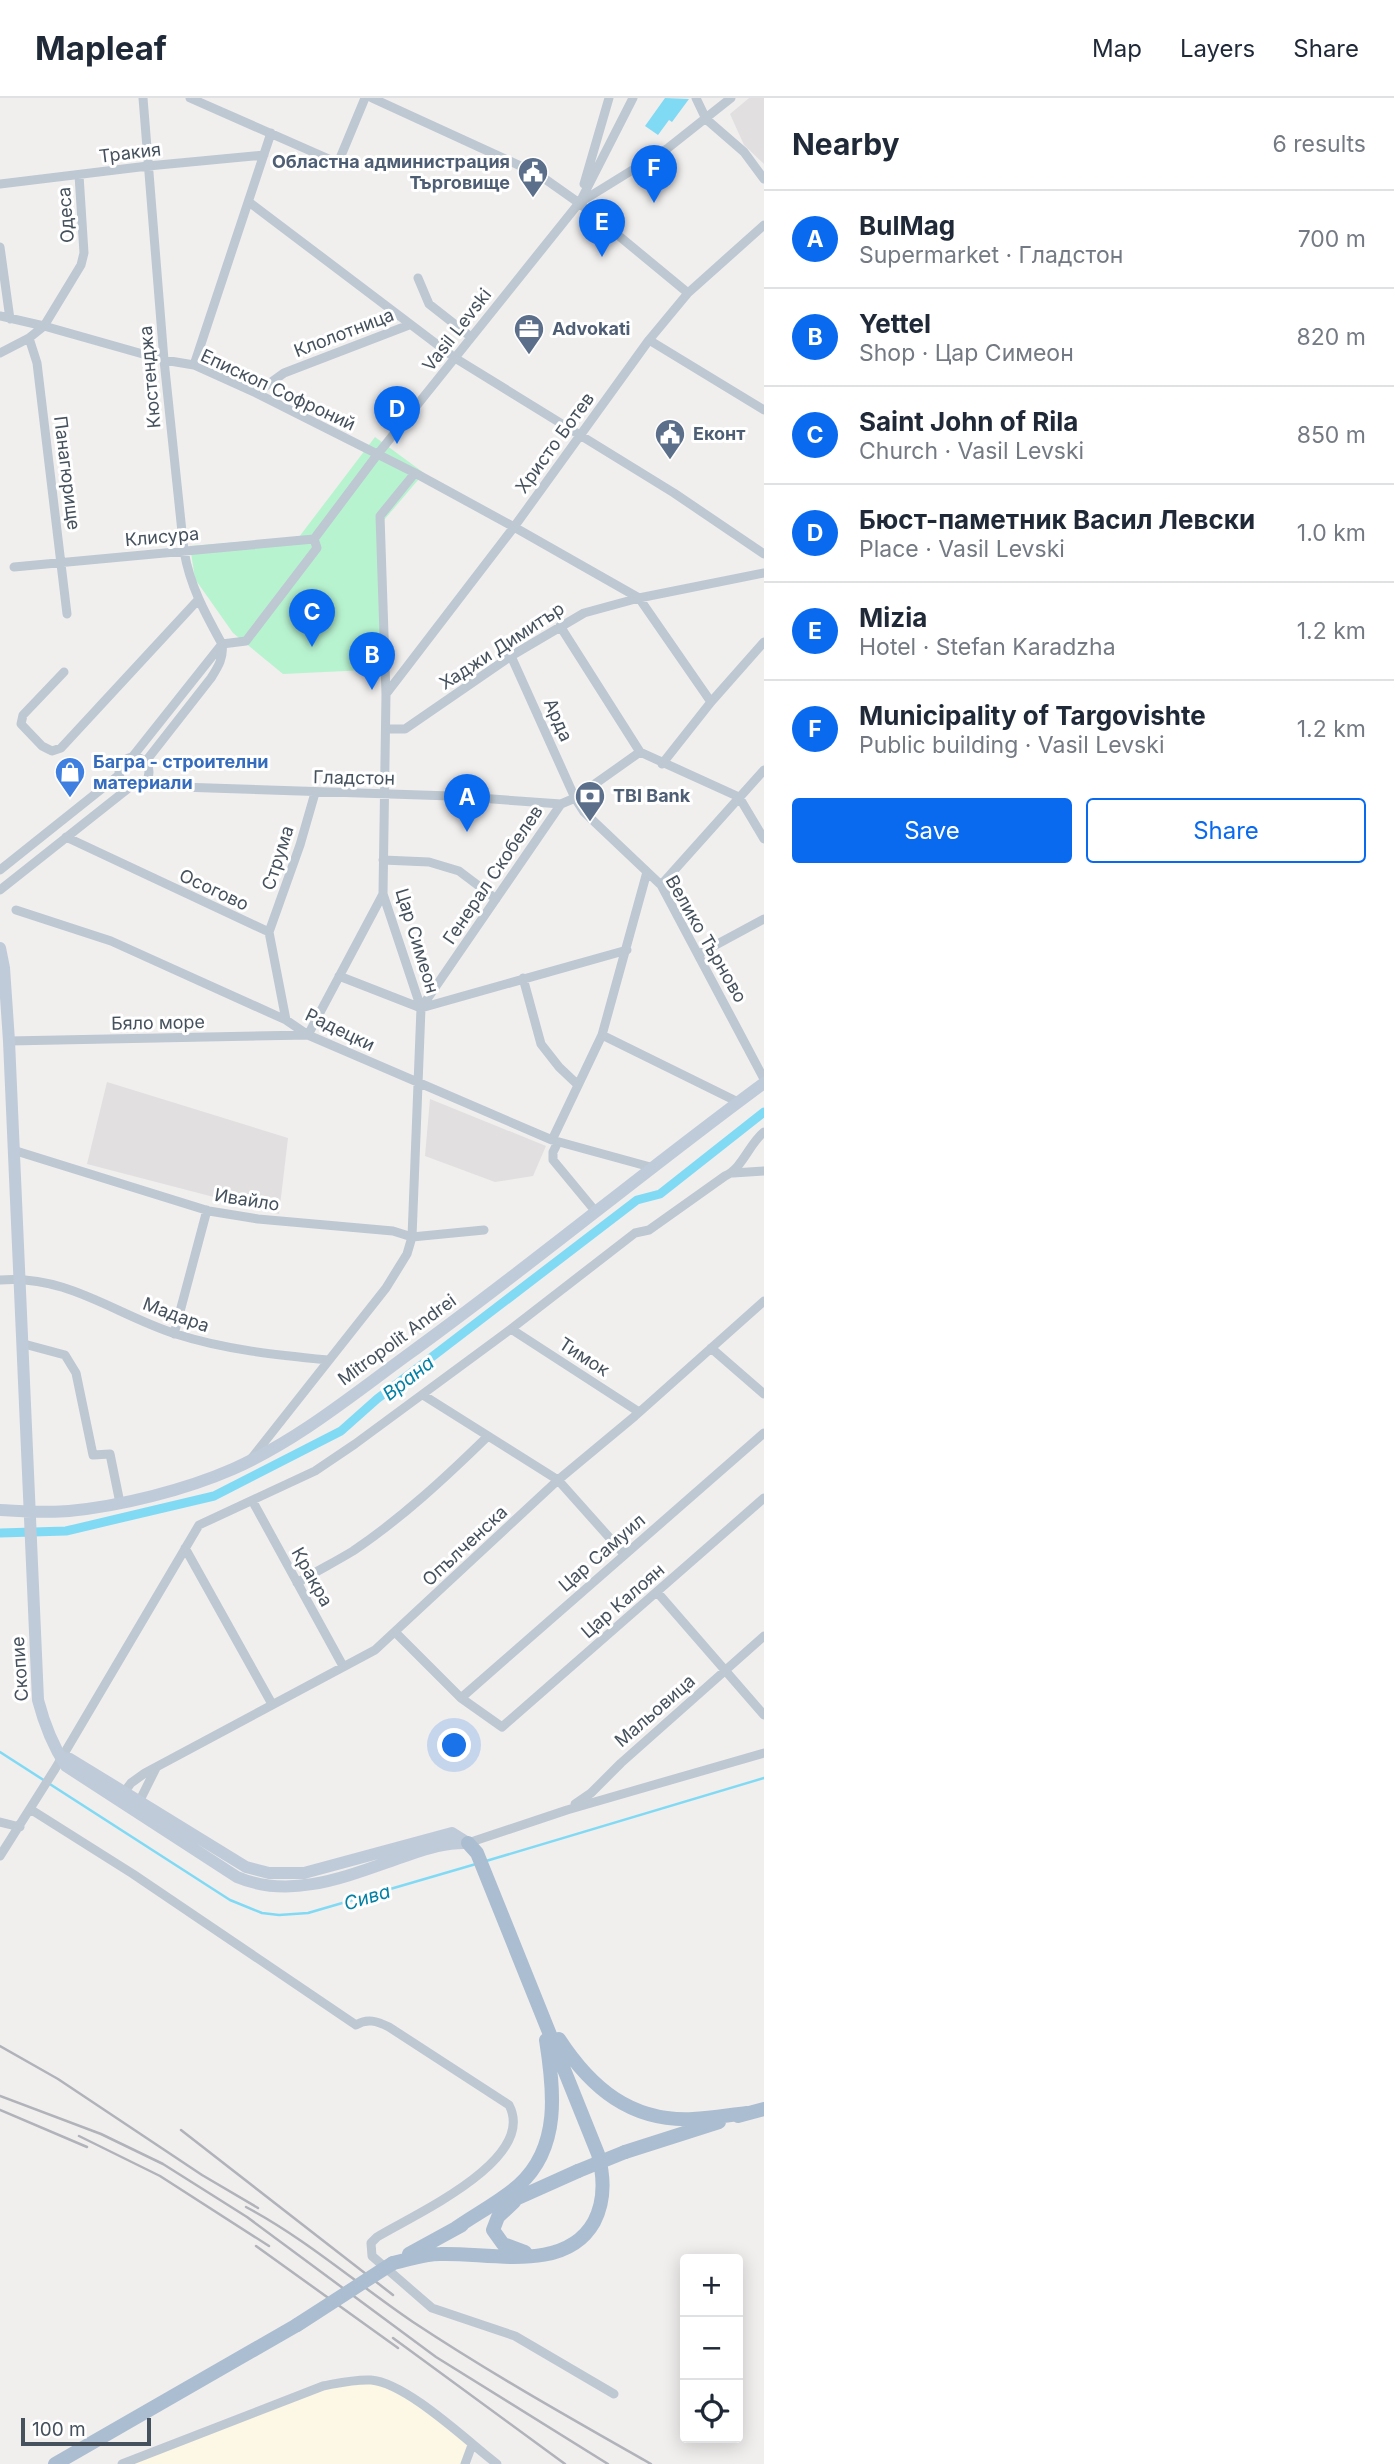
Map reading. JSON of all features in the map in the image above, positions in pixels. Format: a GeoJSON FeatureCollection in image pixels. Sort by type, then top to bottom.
{"type":"FeatureCollection","features":[{"type":"Feature","properties":{"kind":"main road"},"geometry":{"type":"LineString","coordinates":[[393,2263],[436,2254],[512,2258],[538,2255],[572,2246],[589,2230],[599,2210],[603,2171],[598,2154],[473,1848]]}},
{"type":"Feature","properties":{"kind":"main road"},"geometry":{"type":"LineString","coordinates":[[541,2011],[570,2056],[587,2076],[604,2092],[625,2105],[649,2114],[676,2118],[692,2119],[747,2113]]}},
{"type":"Feature","properties":{"kind":"main road"},"geometry":{"type":"LineString","coordinates":[[456,2228],[520,2184],[538,2161],[543,2149],[553,2108],[551,2071],[541,2011]]}},
{"type":"Feature","properties":{"kind":"main road"},"geometry":{"type":"LineString","coordinates":[[55,2464],[297,2325],[393,2263],[456,2228],[625,2152],[764,2109]]}},
{"type":"Feature","properties":{"kind":"main road"},"geometry":{"type":"LineString","coordinates":[[520,2197],[498,2217],[493,2230],[503,2245],[538,2255]]}},
{"type":"Feature","properties":{"kind":"street","name":"Кюстенджа"},"geometry":{"type":"LineString","coordinates":[[143,98],[164,360],[184,551],[188,575],[198,600],[222,645]]}},
{"type":"Feature","properties":{"kind":"street"},"geometry":{"type":"LineString","coordinates":[[190,98],[338,163],[365,98]]}},
{"type":"Feature","properties":{"kind":"street"},"geometry":{"type":"LineString","coordinates":[[372,98],[524,167],[555,185],[688,293]]}},
{"type":"Feature","properties":{"kind":"street"},"geometry":{"type":"LineString","coordinates":[[579,203],[609,98]]}},
{"type":"Feature","properties":{"kind":"street"},"geometry":{"type":"LineString","coordinates":[[579,203],[633,98]]}},
{"type":"Feature","properties":{"kind":"street"},"geometry":{"type":"LineString","coordinates":[[696,98],[706,119],[744,152],[764,179]]}},
{"type":"Feature","properties":{"kind":"street","name":"Vasil Levski"},"geometry":{"type":"LineString","coordinates":[[133,756],[222,645],[246,640],[317,548],[314,539],[377,455],[579,203],[668,148],[727,100]]}},
{"type":"Feature","properties":{"kind":"street"},"geometry":{"type":"LineString","coordinates":[[194,365],[271,133]]}},
{"type":"Feature","properties":{"kind":"street","name":"Тракия"},"geometry":{"type":"LineString","coordinates":[[0,184],[264,155]]}},
{"type":"Feature","properties":{"kind":"street","name":"Одеса"},"geometry":{"type":"LineString","coordinates":[[44,326],[81,265],[84,253],[79,175]]}},
{"type":"Feature","properties":{"kind":"street"},"geometry":{"type":"LineString","coordinates":[[249,202],[455,358],[674,493],[764,554]]}},
{"type":"Feature","properties":{"kind":"street","name":"Христо Ботев"},"geometry":{"type":"LineString","coordinates":[[386,694],[514,527],[649,340],[688,293],[764,225]]}},
{"type":"Feature","properties":{"kind":"street"},"geometry":{"type":"LineString","coordinates":[[0,247],[10,319]]}},
{"type":"Feature","properties":{"kind":"street"},"geometry":{"type":"LineString","coordinates":[[418,278],[429,304],[471,338]]}},
{"type":"Feature","properties":{"kind":"street","name":"Епископ Софроний"},"geometry":{"type":"LineString","coordinates":[[0,316],[164,360],[194,365],[415,473]]}},
{"type":"Feature","properties":{"kind":"street","name":"Клолотница"},"geometry":{"type":"LineString","coordinates":[[256,393],[284,373],[409,325]]}},
{"type":"Feature","properties":{"kind":"street"},"geometry":{"type":"LineString","coordinates":[[0,353],[29,338],[44,326]]}},
{"type":"Feature","properties":{"kind":"street","name":"Панагюрище"},"geometry":{"type":"LineString","coordinates":[[29,338],[37,363],[62,561],[66,614]]}},
{"type":"Feature","properties":{"kind":"street"},"geometry":{"type":"LineString","coordinates":[[649,340],[764,410]]}},
{"type":"Feature","properties":{"kind":"street"},"geometry":{"type":"LineString","coordinates":[[415,473],[639,598],[711,702]]}},
{"type":"Feature","properties":{"kind":"street","name":"Цар Симеон"},"geometry":{"type":"LineString","coordinates":[[250,1460],[386,1288],[407,1254],[412,1237],[421,1008],[383,894],[386,694],[380,516],[415,473]]}},
{"type":"Feature","properties":{"kind":"street","name":"Клисура"},"geometry":{"type":"LineString","coordinates":[[14,567],[314,539]]}},
{"type":"Feature","properties":{"kind":"street","name":"Хаджи Димитър"},"geometry":{"type":"LineString","coordinates":[[386,729],[405,729],[512,656],[584,613],[639,598],[764,573]]}},
{"type":"Feature","properties":{"kind":"street"},"geometry":{"type":"LineString","coordinates":[[64,672],[23,715],[21,724],[42,746],[52,751],[61,748],[198,600]]}},
{"type":"Feature","properties":{"kind":"street"},"geometry":{"type":"LineString","coordinates":[[560,626],[640,752],[739,797],[764,839]]}},
{"type":"Feature","properties":{"kind":"street"},"geometry":{"type":"LineString","coordinates":[[662,764],[711,702],[764,642]]}},
{"type":"Feature","properties":{"kind":"street"},"geometry":{"type":"LineString","coordinates":[[146,761],[215,672],[222,656],[222,645]]}},
{"type":"Feature","properties":{"kind":"street","name":"Арда"},"geometry":{"type":"LineString","coordinates":[[512,656],[575,797]]}},
{"type":"Feature","properties":{"kind":"street","name":"Генерал Скобелев"},"geometry":{"type":"LineString","coordinates":[[421,1008],[561,804],[640,752]]}},
{"type":"Feature","properties":{"kind":"street"},"geometry":{"type":"LineString","coordinates":[[133,756],[146,761],[150,773],[147,781],[139,787],[130,787],[121,780],[119,770],[123,760],[133,756]]}},
{"type":"Feature","properties":{"kind":"street"},"geometry":{"type":"LineString","coordinates":[[662,884],[764,769]]}},
{"type":"Feature","properties":{"kind":"street"},"geometry":{"type":"LineString","coordinates":[[0,870],[119,775]]}},
{"type":"Feature","properties":{"kind":"street","name":"Гладстон"},"geometry":{"type":"LineString","coordinates":[[147,781],[180,787],[451,796],[561,804]]}},
{"type":"Feature","properties":{"kind":"street"},"geometry":{"type":"LineString","coordinates":[[0,890],[130,787]]}},
{"type":"Feature","properties":{"kind":"street","name":"Струма"},"geometry":{"type":"LineString","coordinates":[[269,932],[315,793]]}},
{"type":"Feature","properties":{"kind":"street","name":"Велико Търново"},"geometry":{"type":"LineString","coordinates":[[575,797],[584,812],[662,884],[764,1081]]}},
{"type":"Feature","properties":{"kind":"street","name":"Осогово"},"geometry":{"type":"LineString","coordinates":[[66,837],[269,932]]}},
{"type":"Feature","properties":{"kind":"street"},"geometry":{"type":"LineString","coordinates":[[383,860],[429,862],[459,871],[496,899]]}},
{"type":"Feature","properties":{"kind":"street"},"geometry":{"type":"LineString","coordinates":[[596,1212],[553,1160],[553,1152],[578,1085],[602,1035],[648,873]]}},
{"type":"Feature","properties":{"kind":"street"},"geometry":{"type":"LineString","coordinates":[[308,1035],[383,894]]}},
{"type":"Feature","properties":{"kind":"street","name":"Радецки"},"geometry":{"type":"LineString","coordinates":[[16,910],[111,942],[286,1020],[308,1035],[555,1141],[654,1168]]}},
{"type":"Feature","properties":{"kind":"street"},"geometry":{"type":"LineString","coordinates":[[699,954],[764,919]]}},
{"type":"Feature","properties":{"kind":"street"},"geometry":{"type":"LineString","coordinates":[[269,932],[286,1020]]}},
{"type":"Feature","properties":{"kind":"street","name":"Скопие"},"geometry":{"type":"LineString","coordinates":[[0,948],[9,1041],[38,1700],[58,1764]]}},
{"type":"Feature","properties":{"kind":"street"},"geometry":{"type":"LineString","coordinates":[[340,976],[421,1008],[627,950]]}},
{"type":"Feature","properties":{"kind":"street"},"geometry":{"type":"LineString","coordinates":[[523,978],[541,1044],[578,1085]]}},
{"type":"Feature","properties":{"kind":"street","name":"Бяло море"},"geometry":{"type":"LineString","coordinates":[[9,1041],[308,1035]]}},
{"type":"Feature","properties":{"kind":"street"},"geometry":{"type":"LineString","coordinates":[[602,1035],[738,1101]]}},
{"type":"Feature","properties":{"kind":"street","name":"Mitropolit Andrei"},"geometry":{"type":"LineString","coordinates":[[0,1510],[29,1515],[120,1503],[180,1487],[232,1469],[306,1429],[440,1332],[764,1081]]}},
{"type":"Feature","properties":{"kind":"street"},"geometry":{"type":"LineString","coordinates":[[733,1172],[764,1132]]}},
{"type":"Feature","properties":{"kind":"street","name":"Ивайло"},"geometry":{"type":"LineString","coordinates":[[13,1150],[207,1210],[258,1219],[393,1231],[412,1237],[484,1230]]}},
{"type":"Feature","properties":{"kind":"street"},"geometry":{"type":"LineString","coordinates":[[0,1856],[58,1764],[199,1525],[315,1471],[423,1395],[635,1233],[649,1230],[725,1176],[733,1172],[764,1171]]}},
{"type":"Feature","properties":{"kind":"street"},"geometry":{"type":"LineString","coordinates":[[174,1334],[207,1210]]}},
{"type":"Feature","properties":{"kind":"street","name":"Мадара"},"geometry":{"type":"LineString","coordinates":[[0,1280],[19,1278],[53,1283],[174,1334],[235,1350],[328,1360]]}},
{"type":"Feature","properties":{"kind":"street","name":"Опълченска"},"geometry":{"type":"LineString","coordinates":[[122,1795],[137,1778],[375,1650],[558,1480],[764,1301]]}},
{"type":"Feature","properties":{"kind":"street","name":"Тимок"},"geometry":{"type":"LineString","coordinates":[[511,1329],[639,1412]]}},
{"type":"Feature","properties":{"kind":"street"},"geometry":{"type":"LineString","coordinates":[[24,1344],[65,1355],[76,1373],[93,1455],[110,1454],[120,1503]]}},
{"type":"Feature","properties":{"kind":"street"},"geometry":{"type":"LineString","coordinates":[[710,1348],[764,1394]]}},
{"type":"Feature","properties":{"kind":"street"},"geometry":{"type":"LineString","coordinates":[[423,1395],[558,1480],[624,1554]]}},
{"type":"Feature","properties":{"kind":"street","name":"Цар Самуил"},"geometry":{"type":"LineString","coordinates":[[461,1698],[764,1433]]}},
{"type":"Feature","properties":{"kind":"street"},"geometry":{"type":"LineString","coordinates":[[297,1583],[395,1521],[488,1436]]}},
{"type":"Feature","properties":{"kind":"street","name":"Цар Калоян"},"geometry":{"type":"LineString","coordinates":[[461,1698],[502,1727],[764,1497]]}},
{"type":"Feature","properties":{"kind":"street","name":"Кракра"},"geometry":{"type":"LineString","coordinates":[[253,1502],[343,1667]]}},
{"type":"Feature","properties":{"kind":"street"},"geometry":{"type":"LineString","coordinates":[[185,1548],[272,1704]]}},
{"type":"Feature","properties":{"kind":"street"},"geometry":{"type":"LineString","coordinates":[[657,1592],[764,1715]]}},
{"type":"Feature","properties":{"kind":"street"},"geometry":{"type":"LineString","coordinates":[[396,1633],[461,1698]]}},
{"type":"Feature","properties":{"kind":"street","name":"Мальовица"},"geometry":{"type":"LineString","coordinates":[[567,1810],[591,1793],[764,1636]]}},
{"type":"Feature","properties":{"kind":"street"},"geometry":{"type":"LineString","coordinates":[[58,1764],[71,1759],[137,1805],[231,1859],[258,1871],[285,1874],[304,1872],[452,1833],[473,1848],[567,1810],[764,1753]]}},
{"type":"Feature","properties":{"kind":"street"},"geometry":{"type":"LineString","coordinates":[[137,1805],[156,1768]]}},
{"type":"Feature","properties":{"kind":"street"},"geometry":{"type":"LineString","coordinates":[[30,1809],[134,1874],[356,2025],[362,2021],[377,2021],[389,2027],[509,2105],[515,2123],[512,2136],[491,2164],[463,2187],[377,2237],[369,2250],[391,2275],[432,2308],[515,2336],[614,2394]]}},
{"type":"Feature","properties":{"kind":"street"},"geometry":{"type":"LineString","coordinates":[[0,1822],[20,1827]]}},
{"type":"Feature","properties":{"kind":"street"},"geometry":{"type":"LineString","coordinates":[[122,2464],[323,2386],[351,2380],[373,2380],[408,2394],[497,2464]]}},
{"type":"Feature","properties":{"kind":"street"},"geometry":{"type":"LineString","coordinates":[[465,2464],[472,2445]]}},
{"type":"Feature","properties":{"kind":"shaded area"},"geometry":{"type":"Polygon","coordinates":[[[749,98],[764,98],[764,164],[744,145],[730,114],[749,98]]]}},
{"type":"Feature","properties":{"kind":"shaded area"},"geometry":{"type":"Polygon","coordinates":[[[107,1082],[288,1138],[279,1214],[87,1164],[107,1082]]]}},
{"type":"Feature","properties":{"kind":"shaded area"},"geometry":{"type":"Polygon","coordinates":[[[430,1099],[546,1146],[533,1176],[495,1182],[425,1156],[430,1099]]]}},
{"type":"Feature","properties":{"kind":"shaded area"},"geometry":{"type":"Polygon","coordinates":[[[351,2380],[387,2383],[472,2445],[465,2464],[122,2464],[351,2380]]]}},
{"type":"Feature","properties":{"kind":"green space"},"geometry":{"type":"Polygon","coordinates":[[[375,437],[424,473],[384,520],[388,669],[283,674],[233,633],[195,579],[190,546],[299,537],[375,437]]]}},
{"type":"Feature","properties":{"kind":"water"},"geometry":{"type":"Polygon","coordinates":[[[665,98],[689,99],[672,122],[669,120],[658,135],[645,126],[665,98]]]}},
{"type":"Feature","properties":{"kind":"waterway","name":"Врана"},"geometry":{"type":"LineString","coordinates":[[0,1533],[66,1531],[214,1496],[341,1431],[377,1399],[637,1200],[660,1194],[764,1112]]}},
{"type":"Feature","properties":{"kind":"waterway","name":"Сива"},"geometry":{"type":"LineString","coordinates":[[0,1752],[230,1900],[262,1913],[308,1913],[476,1864]]}},
{"type":"Feature","properties":{"kind":"waterway","name":"Сива"},"geometry":{"type":"LineString","coordinates":[[486,1861],[764,1778]]}},
{"type":"Feature","properties":{"kind":"railway"},"geometry":{"type":"LineString","coordinates":[[0,2046],[58,2079],[202,2175],[258,2208]]}},
{"type":"Feature","properties":{"kind":"railway"},"geometry":{"type":"LineString","coordinates":[[0,2096],[101,2134],[163,2164],[247,2217],[436,2357],[608,2464]]}},
{"type":"Feature","properties":{"kind":"railway"},"geometry":{"type":"LineString","coordinates":[[0,2110],[87,2147]]}},
{"type":"Feature","properties":{"kind":"railway"},"geometry":{"type":"LineString","coordinates":[[181,2130],[393,2295]]}},
{"type":"Feature","properties":{"kind":"railway"},"geometry":{"type":"LineString","coordinates":[[79,2136],[160,2176],[269,2246]]}},
{"type":"Feature","properties":{"kind":"railway"},"geometry":{"type":"LineString","coordinates":[[246,2207],[290,2233],[442,2341],[651,2464]]}},
{"type":"Feature","properties":{"kind":"railway"},"geometry":{"type":"LineString","coordinates":[[256,2246],[398,2348]]}},
{"type":"Feature","properties":{"kind":"railway"},"geometry":{"type":"LineString","coordinates":[[393,2338],[565,2464]]}},
{"type":"Feature","properties":{"kind":"place","name":"Областна администрация Търговище"},"geometry":{"type":"Point","coordinates":[533,199]}},
{"type":"Feature","properties":{"kind":"place","name":"Municipality of Targovishte"},"geometry":{"type":"Point","coordinates":[654,203]}},
{"type":"Feature","properties":{"kind":"place","name":"Mizia"},"geometry":{"type":"Point","coordinates":[602,257]}},
{"type":"Feature","properties":{"kind":"place","name":"Advokati"},"geometry":{"type":"Point","coordinates":[529,356]}},
{"type":"Feature","properties":{"kind":"place","name":"Бюст-паметник Васил Левски"},"geometry":{"type":"Point","coordinates":[397,444]}},
{"type":"Feature","properties":{"kind":"place","name":"Еконт"},"geometry":{"type":"Point","coordinates":[670,461]}},
{"type":"Feature","properties":{"kind":"place","name":"Saint John of Rila"},"geometry":{"type":"Point","coordinates":[312,647]}},
{"type":"Feature","properties":{"kind":"place","name":"Yettel"},"geometry":{"type":"Point","coordinates":[372,690]}},
{"type":"Feature","properties":{"kind":"place","name":"Багра - строителни материали"},"geometry":{"type":"Point","coordinates":[70,799]}},
{"type":"Feature","properties":{"kind":"place","name":"TBI Bank"},"geometry":{"type":"Point","coordinates":[590,823]}},
{"type":"Feature","properties":{"kind":"place","name":"BulMag"},"geometry":{"type":"Point","coordinates":[467,832]}}]}
